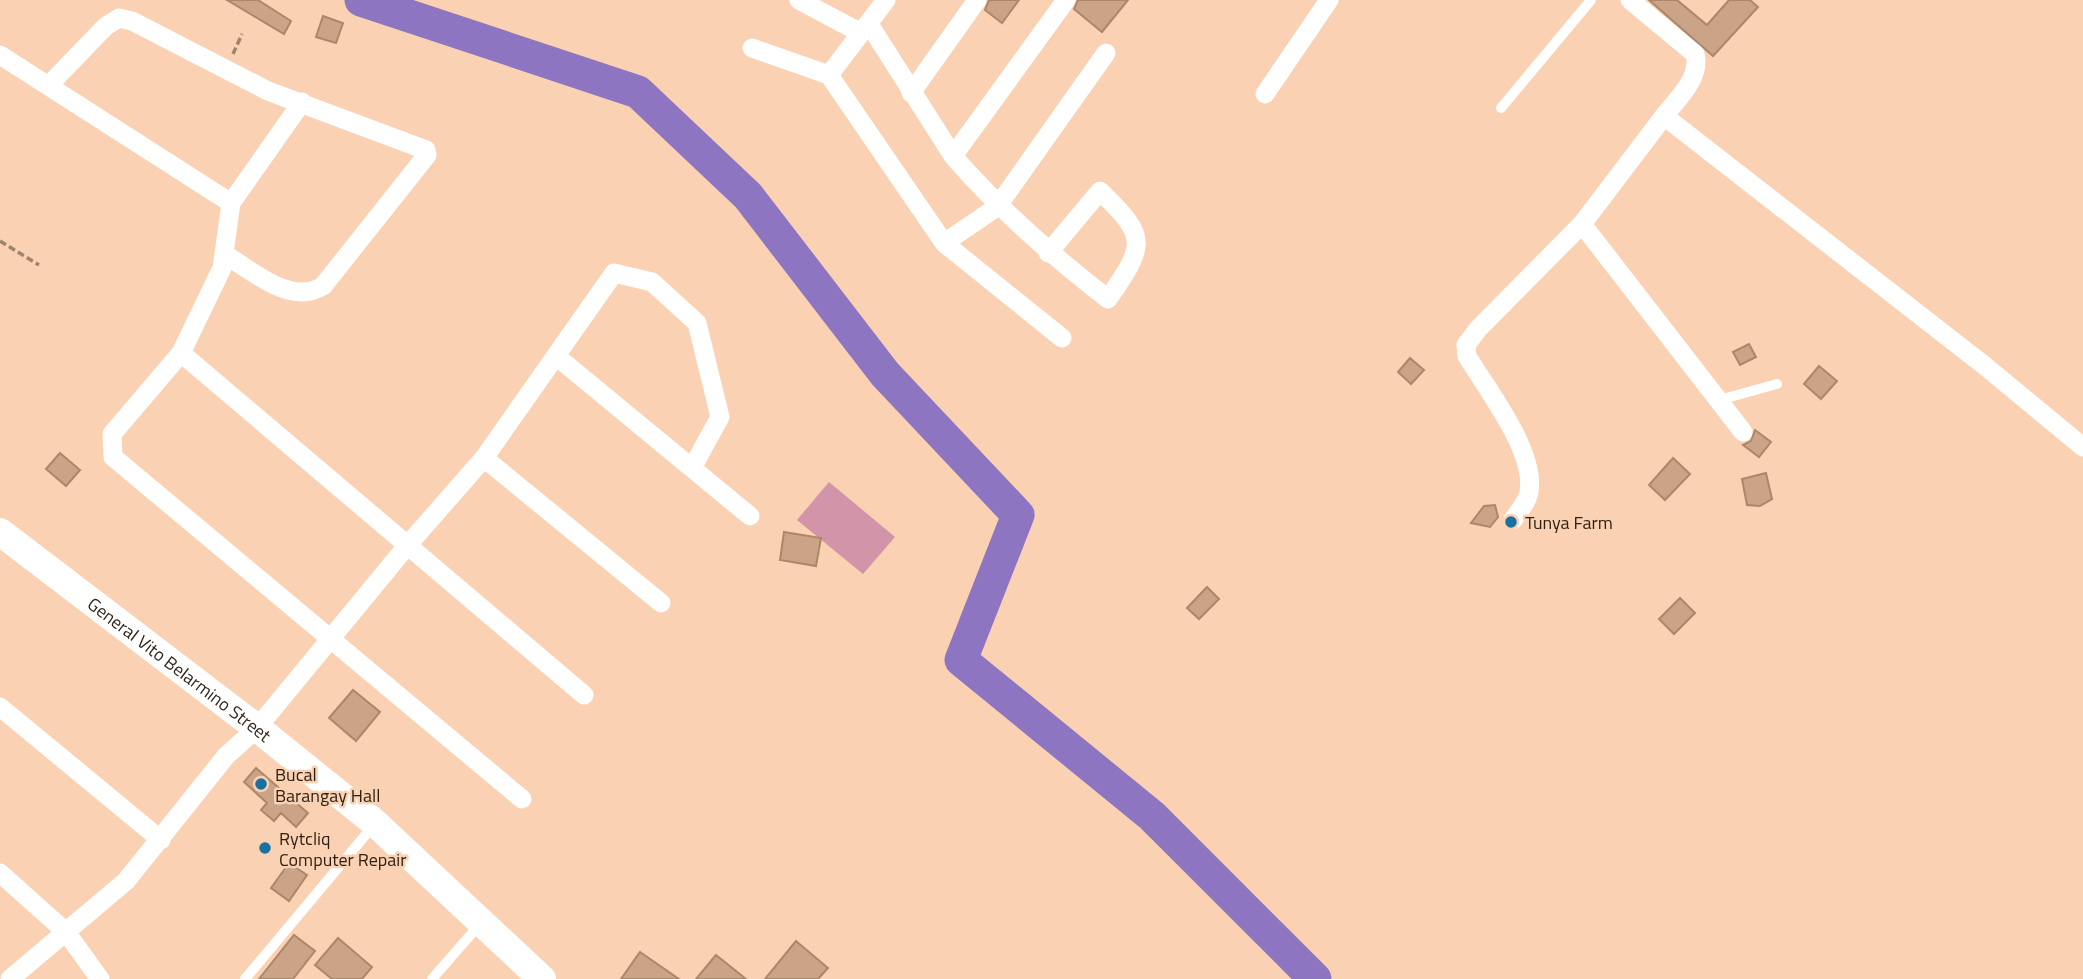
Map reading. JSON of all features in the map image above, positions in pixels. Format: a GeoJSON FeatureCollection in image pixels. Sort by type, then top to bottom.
{"type":"FeatureCollection","features":[{"type":"Feature","properties":{"kind":"street"},"geometry":{"type":"LineString","coordinates":[[799,0],[865,29],[953,156],[997,207],[1048,253],[1108,299],[1136,259],[1137,234],[1124,214],[1100,191],[1048,253]]}},
{"type":"Feature","properties":{"kind":"street"},"geometry":{"type":"LineString","coordinates":[[829,75],[886,0]]}},
{"type":"Feature","properties":{"kind":"street"},"geometry":{"type":"LineString","coordinates":[[911,93],[977,0]]}},
{"type":"Feature","properties":{"kind":"street"},"geometry":{"type":"LineString","coordinates":[[953,156],[1066,0]]}},
{"type":"Feature","properties":{"kind":"street"},"geometry":{"type":"LineString","coordinates":[[1265,93],[1329,0]]}},
{"type":"Feature","properties":{"kind":"street"},"geometry":{"type":"LineString","coordinates":[[1513,520],[1529,495],[1531,473],[1522,449],[1467,356],[1466,345],[1478,329],[1582,225],[1692,79],[1697,63],[1695,54],[1630,0]]}},
{"type":"Feature","properties":{"kind":"street"},"geometry":{"type":"LineString","coordinates":[[48,86],[106,26],[119,18],[132,22],[268,91],[426,150],[427,155],[323,286],[310,294],[293,294],[223,254]]}},
{"type":"Feature","properties":{"kind":"street"},"geometry":{"type":"LineString","coordinates":[[752,48],[829,75],[944,243],[1062,338]]}},
{"type":"Feature","properties":{"kind":"street"},"geometry":{"type":"LineString","coordinates":[[944,243],[997,207],[1106,53]]}},
{"type":"Feature","properties":{"kind":"street"},"geometry":{"type":"LineString","coordinates":[[0,55],[231,203]]}},
{"type":"Feature","properties":{"kind":"street"},"geometry":{"type":"LineString","coordinates":[[302,102],[231,203],[222,268],[181,353],[112,434],[113,457],[522,799]]}},
{"type":"Feature","properties":{"kind":"street"},"geometry":{"type":"LineString","coordinates":[[1664,116],[1985,366],[2083,447]]}},
{"type":"Feature","properties":{"kind":"street"},"geometry":{"type":"LineString","coordinates":[[1582,225],[1743,432]]}},
{"type":"Feature","properties":{"kind":"street"},"geometry":{"type":"LineString","coordinates":[[10,979],[126,881],[226,756],[257,728],[406,547],[484,458],[614,273],[652,282],[697,323],[720,418],[692,468]]}},
{"type":"Feature","properties":{"kind":"street"},"geometry":{"type":"LineString","coordinates":[[181,353],[406,547],[584,695]]}},
{"type":"Feature","properties":{"kind":"street"},"geometry":{"type":"LineString","coordinates":[[556,356],[750,516]]}},
{"type":"Feature","properties":{"kind":"street"},"geometry":{"type":"LineString","coordinates":[[484,458],[661,603]]}},
{"type":"Feature","properties":{"kind":"street","name":"General Vito Belarmino Street"},"geometry":{"type":"LineString","coordinates":[[0,532],[257,728],[375,823],[542,979]]}},
{"type":"Feature","properties":{"kind":"street"},"geometry":{"type":"LineString","coordinates":[[0,707],[161,840]]}},
{"type":"Feature","properties":{"kind":"street"},"geometry":{"type":"LineString","coordinates":[[0,873],[66,932],[100,979]]}},
{"type":"Feature","properties":{"kind":"lane"},"geometry":{"type":"LineString","coordinates":[[1501,108],[1591,0]]}},
{"type":"Feature","properties":{"kind":"lane"},"geometry":{"type":"LineString","coordinates":[[1719,400],[1776,384]]}},
{"type":"Feature","properties":{"kind":"lane"},"geometry":{"type":"LineString","coordinates":[[245,979],[375,823]]}},
{"type":"Feature","properties":{"kind":"lane"},"geometry":{"type":"LineString","coordinates":[[432,979],[482,922]]}},
{"type":"Feature","properties":{"kind":"path"},"geometry":{"type":"LineString","coordinates":[[0,241],[39,265]]}},
{"type":"Feature","properties":{"kind":"shaded area"},"geometry":{"type":"Polygon","coordinates":[[[829,482],[895,537],[863,574],[797,520],[829,482]]]}},
{"type":"Feature","properties":{"kind":"building"},"geometry":{"type":"Polygon","coordinates":[[[227,0],[258,0],[291,21],[284,34],[227,0]]]}},
{"type":"Feature","properties":{"kind":"building"},"geometry":{"type":"Polygon","coordinates":[[[989,0],[1019,0],[1002,23],[985,10],[989,0]]]}},
{"type":"Feature","properties":{"kind":"building"},"geometry":{"type":"Polygon","coordinates":[[[1078,0],[1128,0],[1102,32],[1074,9],[1078,0]]]}},
{"type":"Feature","properties":{"kind":"building"},"geometry":{"type":"Polygon","coordinates":[[[1649,0],[1677,0],[1707,25],[1729,0],[1750,0],[1758,7],[1713,56],[1649,0]]]}},
{"type":"Feature","properties":{"kind":"building"},"geometry":{"type":"Polygon","coordinates":[[[323,16],[343,23],[336,43],[316,37],[323,16]]]}},
{"type":"Feature","properties":{"kind":"building"},"geometry":{"type":"Polygon","coordinates":[[[1749,344],[1756,357],[1740,365],[1733,352],[1749,344]]]}},
{"type":"Feature","properties":{"kind":"building"},"geometry":{"type":"Polygon","coordinates":[[[1410,358],[1424,370],[1411,384],[1398,372],[1410,358]]]}},
{"type":"Feature","properties":{"kind":"building"},"geometry":{"type":"Polygon","coordinates":[[[1819,366],[1837,381],[1821,399],[1804,384],[1819,366]]]}},
{"type":"Feature","properties":{"kind":"building"},"geometry":{"type":"Polygon","coordinates":[[[1755,430],[1771,442],[1759,457],[1743,445],[1751,441],[1755,430]]]}},
{"type":"Feature","properties":{"kind":"building"},"geometry":{"type":"Polygon","coordinates":[[[60,453],[80,470],[66,486],[46,469],[60,453]]]}},
{"type":"Feature","properties":{"kind":"building"},"geometry":{"type":"Polygon","coordinates":[[[1673,458],[1690,474],[1665,500],[1649,485],[1673,458]]]}},
{"type":"Feature","properties":{"kind":"building"},"geometry":{"type":"Polygon","coordinates":[[[1766,473],[1772,499],[1760,506],[1747,505],[1742,479],[1766,473]]]}},
{"type":"Feature","properties":{"kind":"building"},"geometry":{"type":"Polygon","coordinates":[[[1495,505],[1498,517],[1490,527],[1471,523],[1484,506],[1495,505]]]}},
{"type":"Feature","properties":{"kind":"building"},"geometry":{"type":"Polygon","coordinates":[[[784,532],[821,538],[816,566],[780,560],[784,532]]]}},
{"type":"Feature","properties":{"kind":"building"},"geometry":{"type":"Polygon","coordinates":[[[1207,587],[1219,599],[1199,619],[1187,608],[1207,587]]]}},
{"type":"Feature","properties":{"kind":"building"},"geometry":{"type":"Polygon","coordinates":[[[1680,598],[1695,613],[1674,634],[1659,619],[1680,598]]]}},
{"type":"Feature","properties":{"kind":"building"},"geometry":{"type":"Polygon","coordinates":[[[353,690],[380,712],[356,741],[329,718],[353,690]]]}},
{"type":"Feature","properties":{"kind":"building"},"geometry":{"type":"Polygon","coordinates":[[[256,768],[308,813],[296,827],[281,813],[274,821],[261,810],[267,803],[244,782],[256,768]]]}},
{"type":"Feature","properties":{"kind":"building"},"geometry":{"type":"Polygon","coordinates":[[[289,863],[307,875],[289,901],[271,888],[289,863]]]}},
{"type":"Feature","properties":{"kind":"building"},"geometry":{"type":"Polygon","coordinates":[[[294,935],[315,951],[293,979],[259,979],[294,935]]]}},
{"type":"Feature","properties":{"kind":"building"},"geometry":{"type":"Polygon","coordinates":[[[338,938],[372,967],[362,979],[332,979],[315,965],[338,938]]]}},
{"type":"Feature","properties":{"kind":"building"},"geometry":{"type":"Polygon","coordinates":[[[796,941],[828,968],[818,979],[765,979],[796,941]]]}},
{"type":"Feature","properties":{"kind":"building"},"geometry":{"type":"Polygon","coordinates":[[[640,952],[679,979],[621,979],[640,952]]]}},
{"type":"Feature","properties":{"kind":"building"},"geometry":{"type":"Polygon","coordinates":[[[716,955],[746,979],[696,979],[716,955]]]}},
{"type":"Feature","properties":{"kind":"waterway"},"geometry":{"type":"LineString","coordinates":[[361,0],[638,92],[748,196],[885,374],[1018,515],[961,660],[1152,816],[1315,979]]}},
{"type":"Feature","properties":{"kind":"place","name":"Tunya Farm"},"geometry":{"type":"Point","coordinates":[1511,522]}},
{"type":"Feature","properties":{"kind":"place","name":"Bucal Barangay Hall"},"geometry":{"type":"Point","coordinates":[261,784]}},
{"type":"Feature","properties":{"kind":"place","name":"Rytcliq Computer Repair"},"geometry":{"type":"Point","coordinates":[265,848]}}]}
